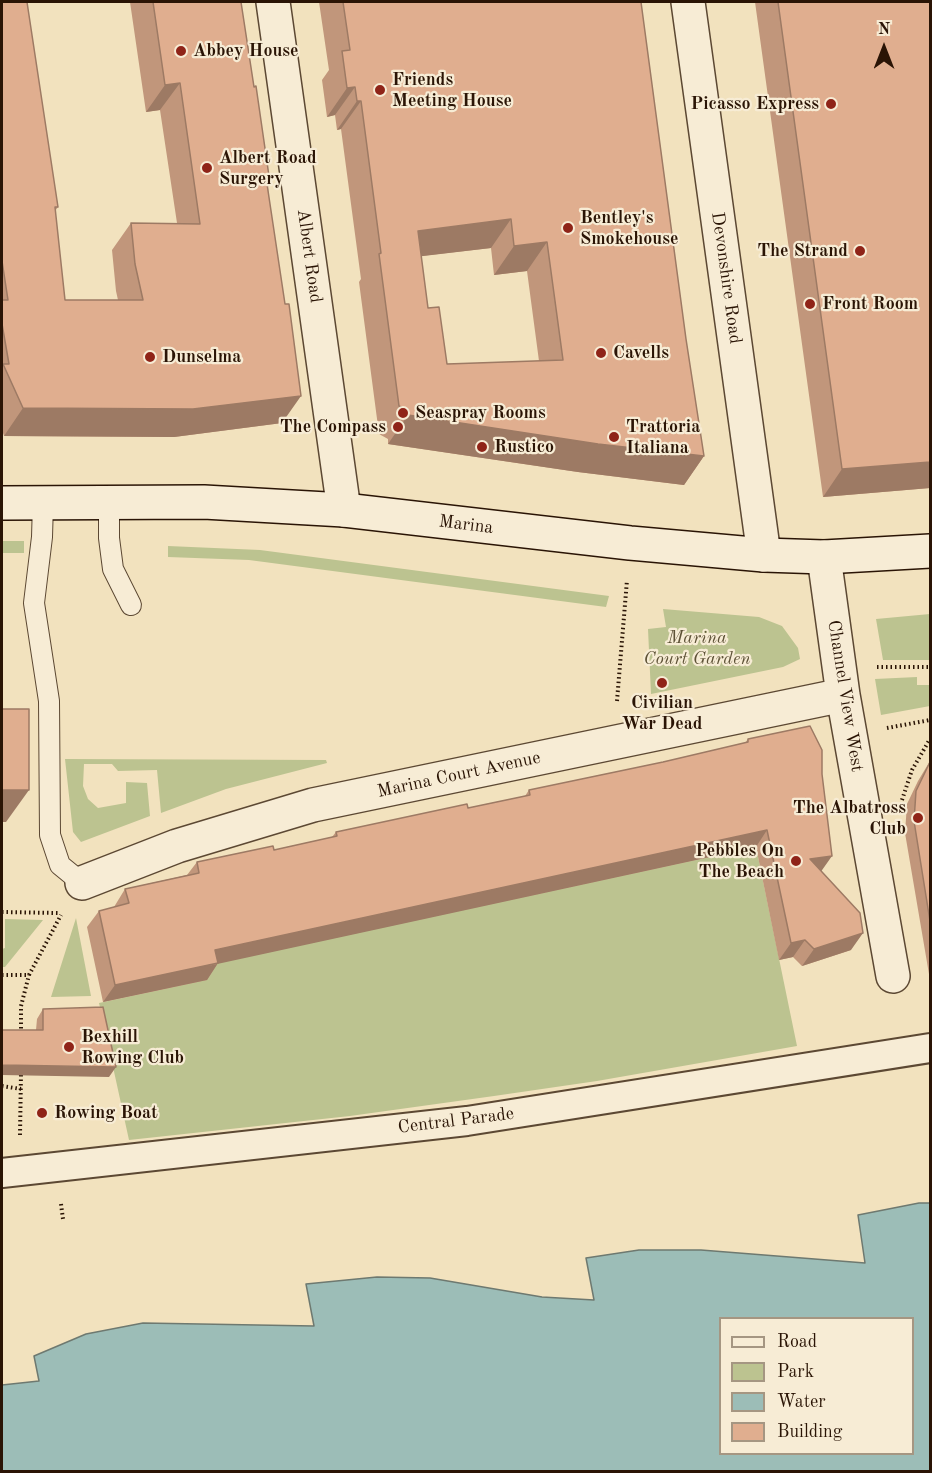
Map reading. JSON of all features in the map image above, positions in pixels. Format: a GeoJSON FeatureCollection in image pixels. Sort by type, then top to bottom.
{"type":"FeatureCollection","features":[{"type":"Feature","properties":{"kind":"street","name":"Albert Road"},"geometry":{"type":"LineString","coordinates":[[273,2],[344,510]]}},
{"type":"Feature","properties":{"kind":"street","name":"Devonshire Road"},"geometry":{"type":"LineString","coordinates":[[688,2],[764,555]]}},
{"type":"Feature","properties":{"kind":"street","name":"Marina"},"geometry":{"type":"LineString","coordinates":[[2,503],[204,502],[344,510],[630,543],[764,555],[824,557],[930,551]]}},
{"type":"Feature","properties":{"kind":"street","name":"Channel View West"},"geometry":{"type":"LineString","coordinates":[[824,557],[843,694],[893,976]]}},
{"type":"Feature","properties":{"kind":"street","name":"Marina Court Avenue"},"geometry":{"type":"LineString","coordinates":[[82,883],[177,846],[314,805],[843,694]]}},
{"type":"Feature","properties":{"kind":"street","name":"Central Parade"},"geometry":{"type":"LineString","coordinates":[[11,1172],[467,1121],[919,1050]]}},
{"type":"Feature","properties":{"kind":"lane"},"geometry":{"type":"LineString","coordinates":[[43,503],[42,537],[34,603],[49,701],[51,835],[60,865],[82,883]]}},
{"type":"Feature","properties":{"kind":"lane"},"geometry":{"type":"LineString","coordinates":[[109,503],[109,538],[113,569],[131,606]]}},
{"type":"Feature","properties":{"kind":"path"},"geometry":{"type":"LineString","coordinates":[[614,742],[630,543]]}},
{"type":"Feature","properties":{"kind":"path"},"geometry":{"type":"LineString","coordinates":[[889,668],[930,668]]}},
{"type":"Feature","properties":{"kind":"path"},"geometry":{"type":"LineString","coordinates":[[899,725],[930,720]]}},
{"type":"Feature","properties":{"kind":"path"},"geometry":{"type":"LineString","coordinates":[[2,912],[62,913],[61,919],[29,975],[21,1006],[21,1039]]}},
{"type":"Feature","properties":{"kind":"path"},"geometry":{"type":"LineString","coordinates":[[2,975],[29,975]]}},
{"type":"Feature","properties":{"kind":"path"},"geometry":{"type":"LineString","coordinates":[[11,1172],[21,1072]]}},
{"type":"Feature","properties":{"kind":"path"},"geometry":{"type":"LineString","coordinates":[[2,1086],[21,1089]]}},
{"type":"Feature","properties":{"kind":"green space"},"geometry":{"type":"Polygon","coordinates":[[[2,541],[24,541],[24,553],[2,553],[2,541]]]}},
{"type":"Feature","properties":{"kind":"green space"},"geometry":{"type":"Polygon","coordinates":[[[168,546],[260,550],[609,596],[606,607],[249,560],[168,557],[168,546]]]}},
{"type":"Feature","properties":{"kind":"green space","name":"Marina Court Garden"},"geometry":{"type":"Polygon","coordinates":[[[663,609],[759,617],[782,626],[798,648],[800,659],[783,667],[651,694],[648,629],[666,627],[663,609]]]}},
{"type":"Feature","properties":{"kind":"green space"},"geometry":{"type":"Polygon","coordinates":[[[930,614],[930,660],[883,660],[876,619],[930,614]]]}},
{"type":"Feature","properties":{"kind":"green space"},"geometry":{"type":"Polygon","coordinates":[[[917,677],[917,685],[930,685],[930,706],[881,715],[875,679],[917,677]]]}},
{"type":"Feature","properties":{"kind":"green space"},"geometry":{"type":"Polygon","coordinates":[[[65,759],[326,760],[327,763],[226,789],[161,813],[157,770],[118,771],[112,764],[84,764],[83,786],[88,799],[98,808],[126,803],[126,782],[147,783],[150,816],[81,842],[73,832],[65,759]]]}},
{"type":"Feature","properties":{"kind":"green space"},"geometry":{"type":"Polygon","coordinates":[[[756,847],[797,1046],[597,1081],[494,1096],[350,1116],[129,1140],[99,1003],[206,980],[203,966],[756,847]]]}},
{"type":"Feature","properties":{"kind":"green space"},"geometry":{"type":"Polygon","coordinates":[[[76,918],[91,996],[51,997],[76,918]]]}},
{"type":"Feature","properties":{"kind":"green space"},"geometry":{"type":"Polygon","coordinates":[[[5,919],[43,920],[5,967],[2,967],[2,949],[5,948],[5,919]]]}},
{"type":"Feature","properties":{"kind":"water"},"geometry":{"type":"Polygon","coordinates":[[[919,1203],[930,1203],[930,1471],[2,1471],[2,1385],[39,1381],[34,1356],[86,1334],[143,1323],[314,1326],[306,1284],[377,1277],[430,1278],[542,1297],[594,1300],[586,1258],[639,1250],[701,1250],[865,1263],[858,1215],[919,1203]]]}},
{"type":"Feature","properties":{"kind":"building"},"geometry":{"type":"Polygon","coordinates":[[[2,2],[27,2],[58,207],[55,207],[65,300],[143,300],[135,264],[131,223],[200,224],[180,83],[165,85],[153,2],[241,2],[254,87],[256,86],[270,183],[267,184],[285,304],[289,304],[301,396],[193,409],[23,408],[3,364],[9,364],[2,324],[2,300],[8,300],[2,261],[2,2]]]}},
{"type":"Feature","properties":{"kind":"building"},"geometry":{"type":"Polygon","coordinates":[[[343,2],[641,2],[704,456],[598,444],[408,415],[408,410],[399,406],[361,101],[357,101],[355,87],[347,88],[342,51],[350,50],[343,2]],[[511,219],[418,231],[428,308],[439,307],[447,364],[563,360],[547,242],[514,246],[511,219]]]}},
{"type":"Feature","properties":{"kind":"building"},"geometry":{"type":"Polygon","coordinates":[[[778,2],[930,2],[930,462],[842,469],[778,2]]]}},
{"type":"Feature","properties":{"kind":"building"},"geometry":{"type":"Polygon","coordinates":[[[2,709],[29,709],[29,790],[2,790],[2,709]]]}},
{"type":"Feature","properties":{"kind":"building"},"geometry":{"type":"Polygon","coordinates":[[[810,726],[822,750],[822,774],[832,856],[810,859],[860,913],[863,933],[814,949],[805,940],[791,943],[767,830],[215,950],[218,963],[115,985],[99,911],[129,903],[125,889],[199,873],[197,862],[273,846],[274,850],[337,836],[336,832],[467,804],[468,808],[530,795],[529,790],[663,762],[748,742],[748,739],[810,726]]]}},
{"type":"Feature","properties":{"kind":"building"},"geometry":{"type":"Polygon","coordinates":[[[930,762],[930,921],[914,821],[916,791],[930,762]]]}},
{"type":"Feature","properties":{"kind":"building"},"geometry":{"type":"Polygon","coordinates":[[[103,1007],[116,1067],[2,1065],[2,1030],[43,1030],[43,1009],[103,1007]]]}},
{"type":"Feature","properties":{"kind":"place","name":"Abbey House"},"geometry":{"type":"Point","coordinates":[181,51]}},
{"type":"Feature","properties":{"kind":"place","name":"Friends Meeting House"},"geometry":{"type":"Point","coordinates":[380,90]}},
{"type":"Feature","properties":{"kind":"place","name":"Picasso Express"},"geometry":{"type":"Point","coordinates":[831,104]}},
{"type":"Feature","properties":{"kind":"place","name":"Albert Road Surgery"},"geometry":{"type":"Point","coordinates":[207,168]}},
{"type":"Feature","properties":{"kind":"place","name":"Bentley's Smokehouse"},"geometry":{"type":"Point","coordinates":[568,228]}},
{"type":"Feature","properties":{"kind":"place","name":"The Strand"},"geometry":{"type":"Point","coordinates":[860,251]}},
{"type":"Feature","properties":{"kind":"place","name":"Front Room"},"geometry":{"type":"Point","coordinates":[810,304]}},
{"type":"Feature","properties":{"kind":"place","name":"Cavells"},"geometry":{"type":"Point","coordinates":[601,353]}},
{"type":"Feature","properties":{"kind":"place","name":"Dunselma"},"geometry":{"type":"Point","coordinates":[150,357]}},
{"type":"Feature","properties":{"kind":"place","name":"Seaspray Rooms"},"geometry":{"type":"Point","coordinates":[403,413]}},
{"type":"Feature","properties":{"kind":"place","name":"The Compass"},"geometry":{"type":"Point","coordinates":[398,427]}},
{"type":"Feature","properties":{"kind":"place","name":"Trattoria Italiana"},"geometry":{"type":"Point","coordinates":[614,437]}},
{"type":"Feature","properties":{"kind":"place","name":"Rustico"},"geometry":{"type":"Point","coordinates":[482,447]}},
{"type":"Feature","properties":{"kind":"place","name":"Civilian War Dead"},"geometry":{"type":"Point","coordinates":[662,683]}},
{"type":"Feature","properties":{"kind":"place","name":"The Albatross Club"},"geometry":{"type":"Point","coordinates":[918,818]}},
{"type":"Feature","properties":{"kind":"place","name":"Pebbles On The Beach"},"geometry":{"type":"Point","coordinates":[796,861]}},
{"type":"Feature","properties":{"kind":"place","name":"Bexhill Rowing Club"},"geometry":{"type":"Point","coordinates":[69,1047]}},
{"type":"Feature","properties":{"kind":"place","name":"Rowing Boat"},"geometry":{"type":"Point","coordinates":[42,1113]}}]}
